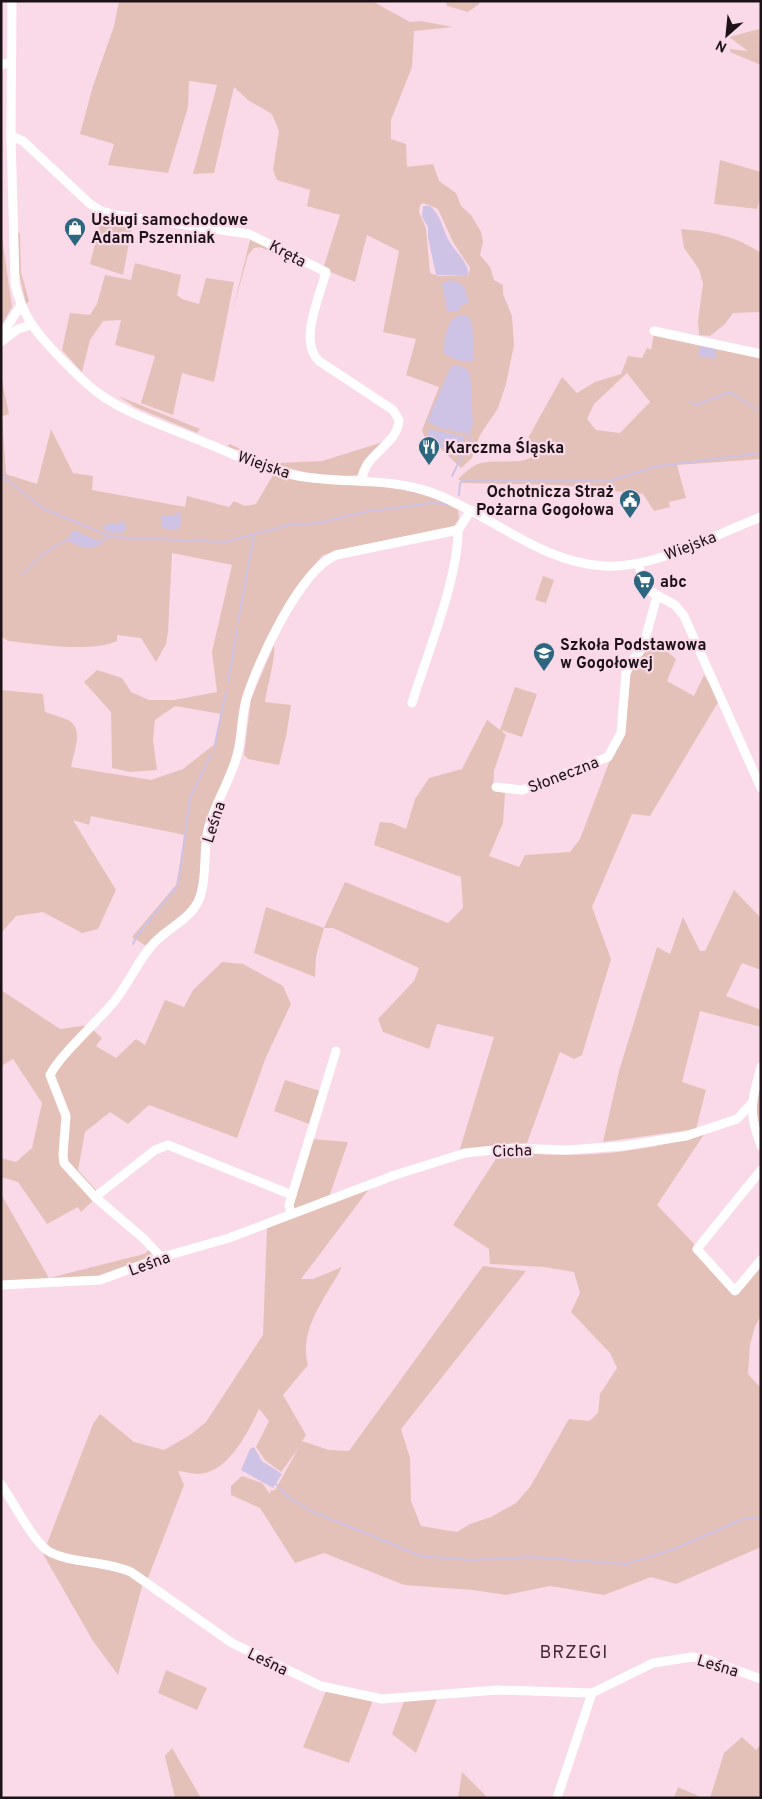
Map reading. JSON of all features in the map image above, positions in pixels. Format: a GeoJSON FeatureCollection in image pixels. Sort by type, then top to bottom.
{"type":"FeatureCollection","features":[{"type":"Feature","properties":{"kind":"street","name":"Wiejska"},"geometry":{"type":"LineString","coordinates":[[12,1],[11,136],[13,265],[20,306],[31,325],[55,352],[91,387],[126,409],[274,470],[305,477],[362,481],[417,488],[442,496],[568,560],[603,566],[638,564],[761,517]]}},
{"type":"Feature","properties":{"kind":"street"},"geometry":{"type":"LineString","coordinates":[[1,65],[11,62]]}},
{"type":"Feature","properties":{"kind":"street"},"geometry":{"type":"LineString","coordinates":[[1,80],[11,80]]}},
{"type":"Feature","properties":{"kind":"street","name":"Kręta"},"geometry":{"type":"LineString","coordinates":[[11,136],[23,141],[89,203],[101,210],[123,216],[214,227],[249,234],[326,272],[309,333],[313,354],[319,361],[393,410],[399,420],[392,439],[365,465],[362,481]]}},
{"type":"Feature","properties":{"kind":"street"},"geometry":{"type":"LineString","coordinates":[[1,336],[20,306]]}},
{"type":"Feature","properties":{"kind":"street"},"geometry":{"type":"LineString","coordinates":[[1,342],[18,329],[31,325]]}},
{"type":"Feature","properties":{"kind":"street"},"geometry":{"type":"LineString","coordinates":[[654,331],[761,354]]}},
{"type":"Feature","properties":{"kind":"street"},"geometry":{"type":"LineString","coordinates":[[412,703],[449,584],[458,549],[458,530],[471,510]]}},
{"type":"Feature","properties":{"kind":"street","name":"Leśna"},"geometry":{"type":"LineString","coordinates":[[95,1197],[64,1163],[66,1116],[50,1075],[112,1004],[149,949],[188,915],[198,903],[204,877],[204,847],[209,826],[238,755],[242,721],[249,691],[282,619],[303,586],[325,560],[458,530]]}},
{"type":"Feature","properties":{"kind":"street"},"geometry":{"type":"LineString","coordinates":[[638,564],[644,587],[675,605],[684,616],[761,788]]}},
{"type":"Feature","properties":{"kind":"street","name":"Słoneczna"},"geometry":{"type":"LineString","coordinates":[[496,787],[522,790],[608,757],[621,733],[626,673],[632,661],[643,647],[657,596]]}},
{"type":"Feature","properties":{"kind":"street"},"geometry":{"type":"LineString","coordinates":[[291,1214],[289,1204],[336,1051]]}},
{"type":"Feature","properties":{"kind":"street"},"geometry":{"type":"LineString","coordinates":[[761,1067],[752,1103],[753,1124],[761,1146]]}},
{"type":"Feature","properties":{"kind":"street","name":"Cicha"},"geometry":{"type":"LineString","coordinates":[[291,1214],[395,1175],[465,1153],[512,1148],[566,1150],[623,1146],[686,1136],[737,1119],[752,1103]]}},
{"type":"Feature","properties":{"kind":"street"},"geometry":{"type":"LineString","coordinates":[[737,1119],[753,1124]]}},
{"type":"Feature","properties":{"kind":"street"},"geometry":{"type":"LineString","coordinates":[[162,1258],[143,1238],[95,1197],[155,1150],[168,1145],[292,1195]]}},
{"type":"Feature","properties":{"kind":"street"},"geometry":{"type":"LineString","coordinates":[[761,1170],[697,1248],[735,1291],[761,1260]]}},
{"type":"Feature","properties":{"kind":"street","name":"Leśna"},"geometry":{"type":"LineString","coordinates":[[1,1285],[100,1280],[162,1258],[229,1238],[291,1214]]}},
{"type":"Feature","properties":{"kind":"street","name":"Leśna"},"geometry":{"type":"LineString","coordinates":[[1,1484],[24,1521],[48,1550],[65,1557],[106,1564],[131,1572],[232,1643],[321,1686],[382,1699],[498,1690],[592,1693],[653,1663],[692,1657],[702,1658],[761,1679]]}},
{"type":"Feature","properties":{"kind":"street"},"geometry":{"type":"LineString","coordinates":[[557,1798],[592,1693]]}},
{"type":"Feature","properties":{"kind":"shaded area"},"geometry":{"type":"Polygon","coordinates":[[[119,1],[372,1],[410,22],[421,21],[453,27],[414,31],[412,67],[391,120],[391,139],[406,144],[407,167],[433,164],[439,181],[456,193],[461,206],[471,215],[481,232],[483,242],[480,255],[490,267],[494,280],[503,285],[503,294],[512,316],[514,345],[506,384],[498,408],[480,435],[472,458],[461,468],[438,446],[427,444],[422,430],[439,387],[406,375],[416,339],[383,332],[399,251],[367,235],[355,282],[323,269],[340,215],[307,206],[310,190],[277,180],[273,170],[279,131],[272,114],[248,100],[234,87],[214,173],[193,174],[217,85],[189,81],[188,107],[168,173],[108,165],[114,144],[80,134],[93,86],[114,26],[119,1]],[[423,203],[420,205],[419,212],[426,228],[430,273],[438,276],[468,276],[470,268],[453,242],[438,209],[423,203]]]}},
{"type":"Feature","properties":{"kind":"shaded area"},"geometry":{"type":"Polygon","coordinates":[[[446,1],[480,1],[479,4],[468,12],[447,6],[446,1]]]}},
{"type":"Feature","properties":{"kind":"shaded area"},"geometry":{"type":"Polygon","coordinates":[[[759,29],[761,65],[730,52],[730,49],[748,51],[729,37],[759,29]]]}},
{"type":"Feature","properties":{"kind":"shaded area"},"geometry":{"type":"Polygon","coordinates":[[[720,160],[761,172],[761,196],[757,209],[714,204],[720,160]]]}},
{"type":"Feature","properties":{"kind":"shaded area"},"geometry":{"type":"Polygon","coordinates":[[[86,204],[133,221],[123,275],[90,264],[102,216],[87,207],[86,204]]]}},
{"type":"Feature","properties":{"kind":"shaded area"},"geometry":{"type":"Polygon","coordinates":[[[423,206],[430,206],[437,215],[449,241],[467,267],[468,276],[436,275],[428,237],[428,227],[422,217],[423,206]]]}},
{"type":"Feature","properties":{"kind":"shaded area"},"geometry":{"type":"Polygon","coordinates":[[[681,229],[702,231],[732,238],[761,253],[761,312],[733,313],[725,324],[710,336],[699,335],[698,320],[703,284],[699,269],[684,248],[681,229]]]}},
{"type":"Feature","properties":{"kind":"shaded area"},"geometry":{"type":"Polygon","coordinates":[[[1,230],[12,307],[1,326],[1,230]]]}},
{"type":"Feature","properties":{"kind":"shaded area"},"geometry":{"type":"Polygon","coordinates":[[[18,232],[20,234],[21,272],[29,301],[26,304],[19,273],[18,232]]]}},
{"type":"Feature","properties":{"kind":"shaded area"},"geometry":{"type":"Polygon","coordinates":[[[251,236],[292,258],[291,261],[260,247],[254,248],[248,255],[232,313],[251,236]]]}},
{"type":"Feature","properties":{"kind":"shaded area"},"geometry":{"type":"Polygon","coordinates":[[[135,263],[181,275],[177,295],[182,299],[199,304],[206,278],[234,282],[214,382],[182,373],[173,415],[141,403],[155,356],[115,345],[121,320],[103,321],[90,340],[82,372],[62,350],[70,313],[90,315],[97,304],[105,275],[131,280],[135,263]]]}},
{"type":"Feature","properties":{"kind":"shaded area"},"geometry":{"type":"Polygon","coordinates":[[[454,280],[464,286],[469,303],[463,304],[458,311],[447,311],[442,284],[443,282],[454,280]]]}},
{"type":"Feature","properties":{"kind":"shaded area"},"geometry":{"type":"Polygon","coordinates":[[[459,315],[466,315],[472,322],[474,358],[470,362],[457,360],[444,354],[445,337],[448,327],[454,318],[459,315]]]}},
{"type":"Feature","properties":{"kind":"shaded area"},"geometry":{"type":"Polygon","coordinates":[[[654,332],[761,358],[761,459],[677,465],[686,498],[669,502],[670,507],[654,511],[643,494],[559,485],[464,483],[458,479],[469,469],[481,463],[523,460],[531,458],[538,453],[544,446],[527,440],[562,377],[577,393],[595,382],[621,374],[628,356],[642,358],[647,348],[651,350],[654,332]],[[627,373],[594,404],[587,419],[596,430],[620,433],[650,402],[627,373]]]}},
{"type":"Feature","properties":{"kind":"shaded area"},"geometry":{"type":"Polygon","coordinates":[[[701,342],[717,345],[715,359],[698,356],[701,342]]]}},
{"type":"Feature","properties":{"kind":"shaded area"},"geometry":{"type":"Polygon","coordinates":[[[454,365],[464,367],[470,373],[473,424],[469,434],[443,429],[427,422],[450,368],[454,365]]]}},
{"type":"Feature","properties":{"kind":"shaded area"},"geometry":{"type":"Polygon","coordinates":[[[1,376],[9,414],[2,416],[6,474],[37,484],[51,429],[73,473],[93,476],[92,490],[185,507],[187,496],[229,507],[234,501],[245,506],[256,504],[273,475],[391,487],[437,499],[458,510],[459,519],[454,526],[344,549],[323,555],[316,563],[252,673],[228,773],[203,832],[200,878],[194,904],[146,946],[132,937],[176,885],[185,835],[91,816],[89,825],[73,820],[116,890],[98,929],[82,933],[43,912],[16,916],[1,933],[1,690],[43,694],[45,712],[68,720],[73,724],[76,729],[77,742],[71,767],[151,780],[183,769],[216,743],[221,714],[175,706],[155,720],[153,740],[157,770],[130,772],[112,768],[111,712],[84,682],[97,670],[122,678],[131,692],[149,700],[174,700],[217,692],[212,652],[232,565],[172,553],[168,632],[166,644],[156,662],[141,638],[117,635],[117,641],[106,645],[79,647],[8,641],[1,636],[1,376]]]}},
{"type":"Feature","properties":{"kind":"shaded area"},"geometry":{"type":"Polygon","coordinates":[[[118,396],[200,429],[197,433],[135,407],[118,396]]]}},
{"type":"Feature","properties":{"kind":"shaded area"},"geometry":{"type":"Polygon","coordinates":[[[370,398],[392,410],[396,417],[397,423],[392,435],[367,459],[357,475],[324,475],[290,468],[265,460],[279,463],[322,461],[383,442],[392,432],[396,418],[392,411],[370,398]]]}},
{"type":"Feature","properties":{"kind":"shaded area"},"geometry":{"type":"Polygon","coordinates":[[[428,429],[465,438],[457,450],[428,444],[428,429]]]}},
{"type":"Feature","properties":{"kind":"shaded area"},"geometry":{"type":"Polygon","coordinates":[[[230,444],[260,459],[242,452],[227,446],[230,444]]]}},
{"type":"Feature","properties":{"kind":"shaded area"},"geometry":{"type":"Polygon","coordinates":[[[180,511],[181,522],[178,530],[161,528],[162,516],[175,515],[180,511]]]}},
{"type":"Feature","properties":{"kind":"shaded area"},"geometry":{"type":"Polygon","coordinates":[[[126,522],[125,532],[114,533],[103,530],[104,525],[126,522]]]}},
{"type":"Feature","properties":{"kind":"shaded area"},"geometry":{"type":"Polygon","coordinates":[[[74,530],[102,544],[88,548],[66,540],[74,530]]]}},
{"type":"Feature","properties":{"kind":"shaded area"},"geometry":{"type":"Polygon","coordinates":[[[543,576],[554,580],[546,603],[535,600],[543,576]]]}},
{"type":"Feature","properties":{"kind":"shaded area"},"geometry":{"type":"Polygon","coordinates":[[[653,640],[676,659],[667,681],[694,696],[704,675],[720,699],[650,816],[632,814],[592,907],[611,959],[582,1055],[574,1059],[560,1052],[527,1143],[459,1152],[494,1037],[437,1024],[429,1049],[383,1032],[378,1019],[414,981],[419,968],[333,928],[324,928],[345,882],[448,923],[463,908],[461,877],[374,845],[380,822],[392,823],[406,829],[415,799],[429,778],[462,769],[487,720],[500,730],[515,687],[537,694],[522,737],[501,730],[506,735],[494,771],[493,791],[505,793],[503,823],[489,856],[519,867],[525,855],[570,852],[580,839],[610,760],[621,740],[626,720],[629,677],[639,657],[653,640]]]}},
{"type":"Feature","properties":{"kind":"shaded area"},"geometry":{"type":"Polygon","coordinates":[[[274,645],[273,665],[265,702],[291,705],[279,765],[248,759],[244,755],[251,699],[274,645]]]}},
{"type":"Feature","properties":{"kind":"shaded area"},"geometry":{"type":"Polygon","coordinates":[[[734,890],[761,918],[761,970],[742,963],[726,996],[761,1010],[761,1027],[700,1011],[682,1082],[706,1090],[696,1129],[603,1142],[619,1071],[657,947],[670,954],[683,917],[700,951],[705,951],[734,890]]]}},
{"type":"Feature","properties":{"kind":"shaded area"},"geometry":{"type":"Polygon","coordinates":[[[266,907],[324,928],[316,956],[315,977],[254,953],[266,907]]]}},
{"type":"Feature","properties":{"kind":"shaded area"},"geometry":{"type":"Polygon","coordinates":[[[222,962],[243,964],[283,986],[291,1004],[266,1057],[237,1138],[149,1105],[128,1124],[110,1112],[85,1132],[78,1170],[97,1191],[93,1201],[81,1212],[78,1207],[47,1224],[18,1182],[1,1177],[1,1158],[16,1162],[32,1148],[42,1103],[13,1059],[1,1066],[1,990],[60,1029],[89,1025],[53,1072],[92,1029],[102,1038],[96,1046],[116,1058],[136,1039],[145,1045],[165,1000],[184,1007],[193,990],[222,962]]]}},
{"type":"Feature","properties":{"kind":"shaded area"},"geometry":{"type":"Polygon","coordinates":[[[285,1080],[320,1091],[309,1124],[274,1111],[285,1080]]]}},
{"type":"Feature","properties":{"kind":"shaded area"},"geometry":{"type":"Polygon","coordinates":[[[761,1084],[761,1136],[755,1104],[761,1084]]]}},
{"type":"Feature","properties":{"kind":"shaded area"},"geometry":{"type":"Polygon","coordinates":[[[705,1133],[657,1205],[736,1288],[761,1266],[761,1316],[755,1326],[750,1345],[748,1374],[761,1388],[761,1547],[676,1584],[651,1577],[604,1595],[550,1586],[506,1595],[473,1590],[404,1585],[324,1553],[295,1563],[260,1508],[231,1495],[231,1486],[242,1476],[262,1483],[270,1494],[270,1491],[275,1490],[298,1449],[281,1472],[265,1460],[256,1447],[269,1421],[259,1409],[236,1450],[218,1467],[208,1472],[197,1474],[178,1471],[184,1485],[148,1578],[143,1583],[118,1675],[93,1641],[43,1554],[93,1424],[100,1414],[134,1442],[164,1450],[190,1435],[206,1422],[263,1335],[267,1227],[369,1189],[301,1279],[313,1279],[342,1267],[315,1314],[310,1327],[306,1352],[308,1365],[283,1395],[306,1435],[302,1441],[329,1450],[349,1451],[483,1266],[526,1271],[401,1429],[410,1458],[411,1501],[421,1526],[457,1532],[470,1524],[491,1517],[516,1503],[530,1487],[569,1419],[589,1421],[598,1413],[600,1394],[617,1368],[610,1353],[571,1312],[580,1293],[574,1272],[544,1267],[490,1264],[489,1249],[453,1225],[501,1151],[553,1155],[596,1154],[652,1147],[705,1133]]]}},
{"type":"Feature","properties":{"kind":"shaded area"},"geometry":{"type":"Polygon","coordinates":[[[312,1139],[348,1142],[329,1197],[294,1209],[292,1205],[312,1139]]]}},
{"type":"Feature","properties":{"kind":"shaded area"},"geometry":{"type":"Polygon","coordinates":[[[1,1194],[49,1278],[144,1254],[150,1249],[152,1253],[149,1259],[104,1276],[1,1281],[1,1194]]]}},
{"type":"Feature","properties":{"kind":"shaded area"},"geometry":{"type":"Polygon","coordinates":[[[254,1447],[262,1461],[282,1474],[273,1488],[241,1470],[250,1449],[254,1447]]]}},
{"type":"Feature","properties":{"kind":"shaded area"},"geometry":{"type":"Polygon","coordinates":[[[166,1670],[207,1688],[197,1710],[158,1693],[166,1670]]]}},
{"type":"Feature","properties":{"kind":"shaded area"},"geometry":{"type":"Polygon","coordinates":[[[326,1691],[373,1700],[349,1763],[303,1747],[326,1691]]]}},
{"type":"Feature","properties":{"kind":"shaded area"},"geometry":{"type":"Polygon","coordinates":[[[437,1699],[416,1753],[392,1734],[404,1701],[437,1699]]]}},
{"type":"Feature","properties":{"kind":"shaded area"},"geometry":{"type":"Polygon","coordinates":[[[742,1737],[756,1750],[761,1744],[761,1798],[710,1798],[724,1753],[742,1737]]]}},
{"type":"Feature","properties":{"kind":"shaded area"},"geometry":{"type":"Polygon","coordinates":[[[172,1748],[201,1798],[175,1798],[165,1756],[172,1748]]]}},
{"type":"Feature","properties":{"kind":"shaded area"},"geometry":{"type":"Polygon","coordinates":[[[462,1772],[488,1798],[458,1798],[462,1772]]]}},
{"type":"Feature","properties":{"kind":"shaded area"},"geometry":{"type":"Polygon","coordinates":[[[678,1787],[703,1798],[674,1798],[678,1787]]]}},
{"type":"Feature","properties":{"kind":"waterway"},"geometry":{"type":"LineString","coordinates":[[1,198],[1,214]]}},
{"type":"Feature","properties":{"kind":"waterway"},"geometry":{"type":"LineString","coordinates":[[690,401],[696,405],[730,392],[761,412]]}},
{"type":"Feature","properties":{"kind":"waterway"},"geometry":{"type":"LineString","coordinates":[[452,476],[470,439],[469,434]]}},
{"type":"Feature","properties":{"kind":"waterway"},"geometry":{"type":"LineString","coordinates":[[460,483],[466,480],[609,481],[658,466],[761,453]]}},
{"type":"Feature","properties":{"kind":"waterway"},"geometry":{"type":"LineString","coordinates":[[1,475],[42,508],[112,537],[225,542],[289,525],[318,523],[363,512],[431,503],[447,504]]}},
{"type":"Feature","properties":{"kind":"waterway"},"geometry":{"type":"LineString","coordinates":[[459,495],[460,483]]}},
{"type":"Feature","properties":{"kind":"waterway"},"geometry":{"type":"LineString","coordinates":[[238,622],[254,535]]}},
{"type":"Feature","properties":{"kind":"waterway"},"geometry":{"type":"LineString","coordinates":[[100,541],[109,537]]}},
{"type":"Feature","properties":{"kind":"waterway"},"geometry":{"type":"LineString","coordinates":[[23,574],[43,554],[66,540]]}},
{"type":"Feature","properties":{"kind":"waterway"},"geometry":{"type":"LineString","coordinates":[[228,682],[237,629]]}},
{"type":"Feature","properties":{"kind":"waterway"},"geometry":{"type":"LineString","coordinates":[[214,749],[226,691]]}},
{"type":"Feature","properties":{"kind":"waterway"},"geometry":{"type":"LineString","coordinates":[[133,944],[136,937],[178,885],[190,798],[211,754]]}},
{"type":"Feature","properties":{"kind":"waterway"},"geometry":{"type":"LineString","coordinates":[[276,1484],[288,1497],[309,1510],[421,1556],[470,1560],[532,1557],[626,1564],[672,1550],[743,1519],[761,1517]]}},
{"type":"Feature","properties":{"kind":"place","name":"Usługi samochodowe Adam Pszenniak"},"geometry":{"type":"Point","coordinates":[75,247]}},
{"type":"Feature","properties":{"kind":"place","name":"Karczma Śląska"},"geometry":{"type":"Point","coordinates":[429,466]}},
{"type":"Feature","properties":{"kind":"place","name":"Ochotnicza Straż Pożarna Gogołowa"},"geometry":{"type":"Point","coordinates":[630,519]}},
{"type":"Feature","properties":{"kind":"place","name":"abc"},"geometry":{"type":"Point","coordinates":[644,600]}},
{"type":"Feature","properties":{"kind":"place","name":"Szkoła Podstawowa w Gogołowej"},"geometry":{"type":"Point","coordinates":[544,672]}},
{"type":"Feature","properties":{"kind":"district","name":"BRZEGI"},"geometry":{"type":"Point","coordinates":[574,1652]}}]}
